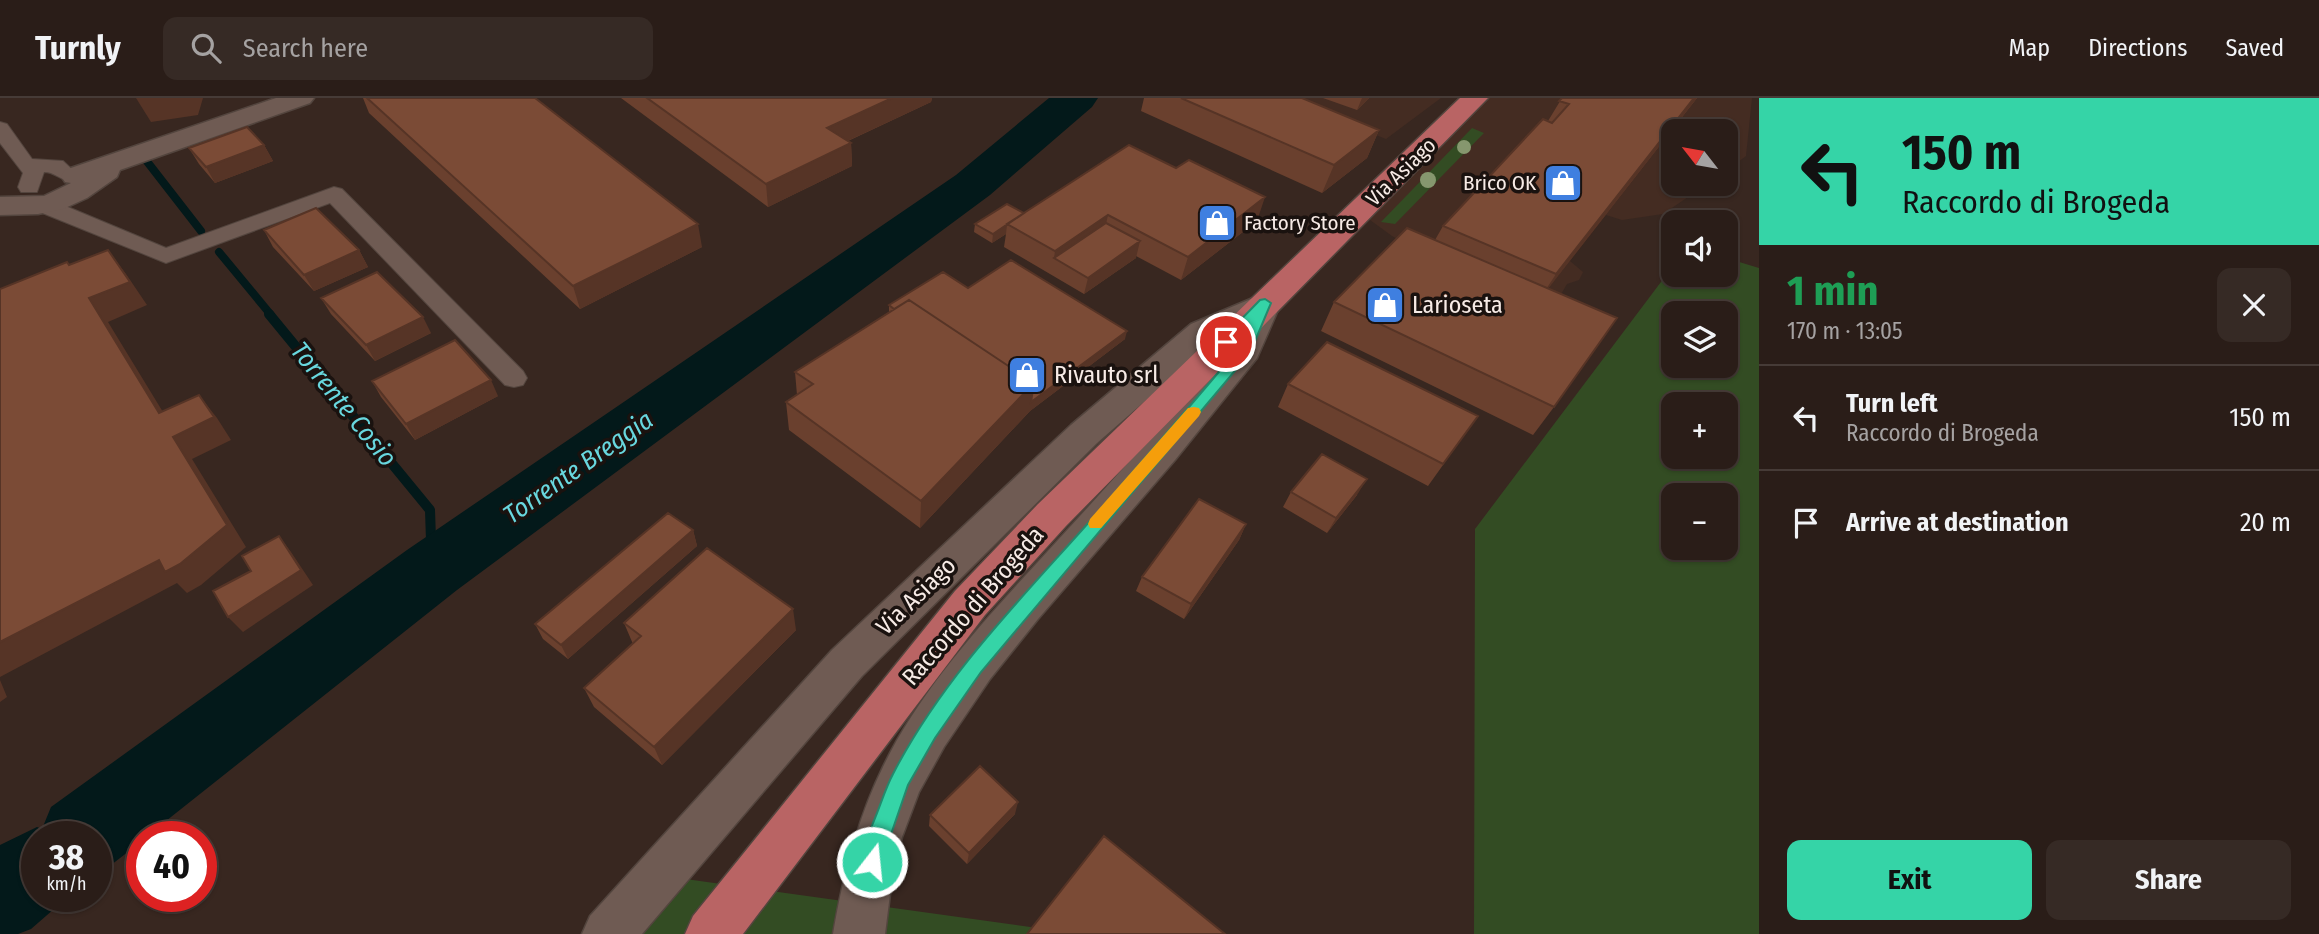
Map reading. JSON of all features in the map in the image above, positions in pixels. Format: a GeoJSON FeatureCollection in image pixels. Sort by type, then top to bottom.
{"type":"FeatureCollection","features":[{"type":"Feature","properties":{"kind":"main road","name":"Via Asiago"},"geometry":{"type":"LineString","coordinates":[[1265,303],[1475,98]]}},
{"type":"Feature","properties":{"kind":"main road","name":"Raccordo di Brogeda"},"geometry":{"type":"LineString","coordinates":[[711,934],[970,603],[1052,515],[1265,303]]}},
{"type":"Feature","properties":{"kind":"street"},"geometry":{"type":"LineString","coordinates":[[22,195],[63,201],[74,179],[301,98]]}},
{"type":"Feature","properties":{"kind":"street"},"geometry":{"type":"LineString","coordinates":[[0,128],[22,195],[166,256],[334,194],[514,378]]}},
{"type":"Feature","properties":{"kind":"street"},"geometry":{"type":"LineString","coordinates":[[22,195],[55,166],[74,179]]}},
{"type":"Feature","properties":{"kind":"street","name":"Via Asiago"},"geometry":{"type":"LineString","coordinates":[[608,934],[846,663],[950,563],[1084,435],[1203,332],[1265,303]]}},
{"type":"Feature","properties":{"kind":"street","name":"Via Asiago"},"geometry":{"type":"LineString","coordinates":[[859,934],[866,886],[878,837],[900,781],[928,732],[975,666],[1023,607],[1162,450],[1245,350],[1265,303]]}},
{"type":"Feature","properties":{"kind":"shaded area"},"geometry":{"type":"Polygon","coordinates":[[[1282,98],[1441,98],[1386,139],[1282,98]]]}},
{"type":"Feature","properties":{"kind":"shaded area"},"geometry":{"type":"Polygon","coordinates":[[[1475,98],[1752,98],[1746,156],[1738,162],[1738,119],[1661,119],[1661,196],[1689,196],[1669,210],[1661,210],[1661,214],[1622,220],[1606,215],[1570,261],[1583,272],[1579,280],[1567,284],[1552,310],[1427,255],[1392,236],[1359,212],[1475,98]]]}},
{"type":"Feature","properties":{"kind":"green space"},"geometry":{"type":"Polygon","coordinates":[[[1472,128],[1484,133],[1395,224],[1381,222],[1472,128]]]}},
{"type":"Feature","properties":{"kind":"green space"},"geometry":{"type":"Polygon","coordinates":[[[1738,262],[1759,268],[1759,934],[1474,934],[1475,529],[1661,282],[1661,287],[1738,287],[1738,262]]]}},
{"type":"Feature","properties":{"kind":"green space"},"geometry":{"type":"Polygon","coordinates":[[[650,874],[1080,934],[603,934],[650,874]]]}},
{"type":"Feature","properties":{"kind":"building"},"geometry":{"type":"Polygon","coordinates":[[[367,98],[535,98],[698,224],[573,286],[367,98]]]}},
{"type":"Feature","properties":{"kind":"building"},"geometry":{"type":"Polygon","coordinates":[[[647,98],[892,98],[827,128],[851,143],[766,184],[647,98]]]}},
{"type":"Feature","properties":{"kind":"building"},"geometry":{"type":"Polygon","coordinates":[[[1181,98],[1302,98],[1379,130],[1334,165],[1181,98]]]}},
{"type":"Feature","properties":{"kind":"building","name":"Brico OK"},"geometry":{"type":"Polygon","coordinates":[[[1562,98],[1694,98],[1678,119],[1661,119],[1661,140],[1556,274],[1443,226],[1543,119],[1552,123],[1569,104],[1559,101],[1562,98]]]}},
{"type":"Feature","properties":{"kind":"building"},"geometry":{"type":"Polygon","coordinates":[[[247,127],[264,145],[206,167],[189,148],[247,127]]]}},
{"type":"Feature","properties":{"kind":"building"},"geometry":{"type":"Polygon","coordinates":[[[1129,145],[1176,168],[1189,160],[1265,197],[1188,257],[1108,215],[1055,251],[1007,224],[1129,145]]]}},
{"type":"Feature","properties":{"kind":"building"},"geometry":{"type":"Polygon","coordinates":[[[1007,204],[1024,213],[993,234],[975,224],[1007,204]]]}},
{"type":"Feature","properties":{"kind":"building"},"geometry":{"type":"Polygon","coordinates":[[[316,208],[359,250],[304,275],[264,230],[316,208]]]}},
{"type":"Feature","properties":{"kind":"building"},"geometry":{"type":"Polygon","coordinates":[[[1106,223],[1140,241],[1088,278],[1054,258],[1106,223]]]}},
{"type":"Feature","properties":{"kind":"building"},"geometry":{"type":"Polygon","coordinates":[[[1407,228],[1617,318],[1554,407],[1334,302],[1407,228]]]}},
{"type":"Feature","properties":{"kind":"building"},"geometry":{"type":"Polygon","coordinates":[[[108,250],[130,282],[89,298],[159,413],[199,395],[214,417],[173,437],[227,525],[180,564],[165,572],[159,560],[0,642],[0,289],[67,262],[69,265],[108,250]]]}},
{"type":"Feature","properties":{"kind":"building","name":"Rivauto srl"},"geometry":{"type":"Polygon","coordinates":[[[1011,260],[1127,331],[1031,402],[1034,383],[909,300],[894,309],[889,305],[943,272],[968,288],[1011,260]]]}},
{"type":"Feature","properties":{"kind":"building"},"geometry":{"type":"Polygon","coordinates":[[[377,272],[423,317],[366,345],[321,298],[377,272]]]}},
{"type":"Feature","properties":{"kind":"building"},"geometry":{"type":"Polygon","coordinates":[[[909,300],[1034,383],[921,501],[786,402],[813,384],[795,372],[909,300]]]}},
{"type":"Feature","properties":{"kind":"building"},"geometry":{"type":"Polygon","coordinates":[[[455,340],[491,380],[406,424],[372,381],[455,340]]]}},
{"type":"Feature","properties":{"kind":"building"},"geometry":{"type":"Polygon","coordinates":[[[1327,342],[1478,416],[1443,464],[1288,384],[1327,342]]]}},
{"type":"Feature","properties":{"kind":"building"},"geometry":{"type":"Polygon","coordinates":[[[1322,454],[1367,479],[1336,518],[1291,492],[1322,454]]]}},
{"type":"Feature","properties":{"kind":"building"},"geometry":{"type":"Polygon","coordinates":[[[1199,499],[1246,524],[1191,604],[1142,577],[1199,499]]]}},
{"type":"Feature","properties":{"kind":"building"},"geometry":{"type":"Polygon","coordinates":[[[668,513],[693,530],[561,645],[535,624],[668,513]]]}},
{"type":"Feature","properties":{"kind":"building"},"geometry":{"type":"Polygon","coordinates":[[[279,536],[301,570],[228,617],[213,591],[251,571],[242,556],[279,536]]]}},
{"type":"Feature","properties":{"kind":"building"},"geometry":{"type":"Polygon","coordinates":[[[707,548],[793,609],[654,747],[584,688],[641,636],[624,623],[707,548]]]}},
{"type":"Feature","properties":{"kind":"building"},"geometry":{"type":"Polygon","coordinates":[[[980,766],[1018,802],[969,853],[930,815],[980,766]]]}},
{"type":"Feature","properties":{"kind":"building"},"geometry":{"type":"Polygon","coordinates":[[[1104,836],[1225,934],[1027,934],[1104,836]]]}},
{"type":"Feature","properties":{"kind":"waterway","name":"Torrente Breggia"},"geometry":{"type":"LineString","coordinates":[[101,821],[432,570],[973,185],[1076,98]]}},
{"type":"Feature","properties":{"kind":"waterway","name":"Torrente Cosio"},"geometry":{"type":"LineString","coordinates":[[142,155],[201,231]]}},
{"type":"Feature","properties":{"kind":"waterway","name":"Torrente Cosio"},"geometry":{"type":"LineString","coordinates":[[219,252],[271,315]]}},
{"type":"Feature","properties":{"kind":"waterway","name":"Torrente Cosio"},"geometry":{"type":"LineString","coordinates":[[269,314],[430,510],[432,570]]}},
{"type":"Feature","properties":{"kind":"waterway","name":"Torrente Breggia"},"geometry":{"type":"LineString","coordinates":[[0,898],[21,882]]}},
{"type":"Feature","properties":{"kind":"slow traffic"},"geometry":{"type":"LineString","coordinates":[[1096,524],[1194,412]]}},
{"type":"Feature","properties":{"kind":"place","name":"Brico OK"},"geometry":{"type":"Point","coordinates":[1563,183]}},
{"type":"Feature","properties":{"kind":"place","name":"Factory Store"},"geometry":{"type":"Point","coordinates":[1217,223]}},
{"type":"Feature","properties":{"kind":"place","name":"Larioseta"},"geometry":{"type":"Point","coordinates":[1385,305]}},
{"type":"Feature","properties":{"kind":"place","name":"Rivauto srl"},"geometry":{"type":"Point","coordinates":[1027,375]}},
{"type":"Feature","properties":{"kind":"route"},"geometry":{"type":"LineString","coordinates":[[872,862],[878,837],[900,781],[928,732],[975,666],[1023,607],[1162,450],[1245,350],[1265,303],[1226,342]]}}]}
